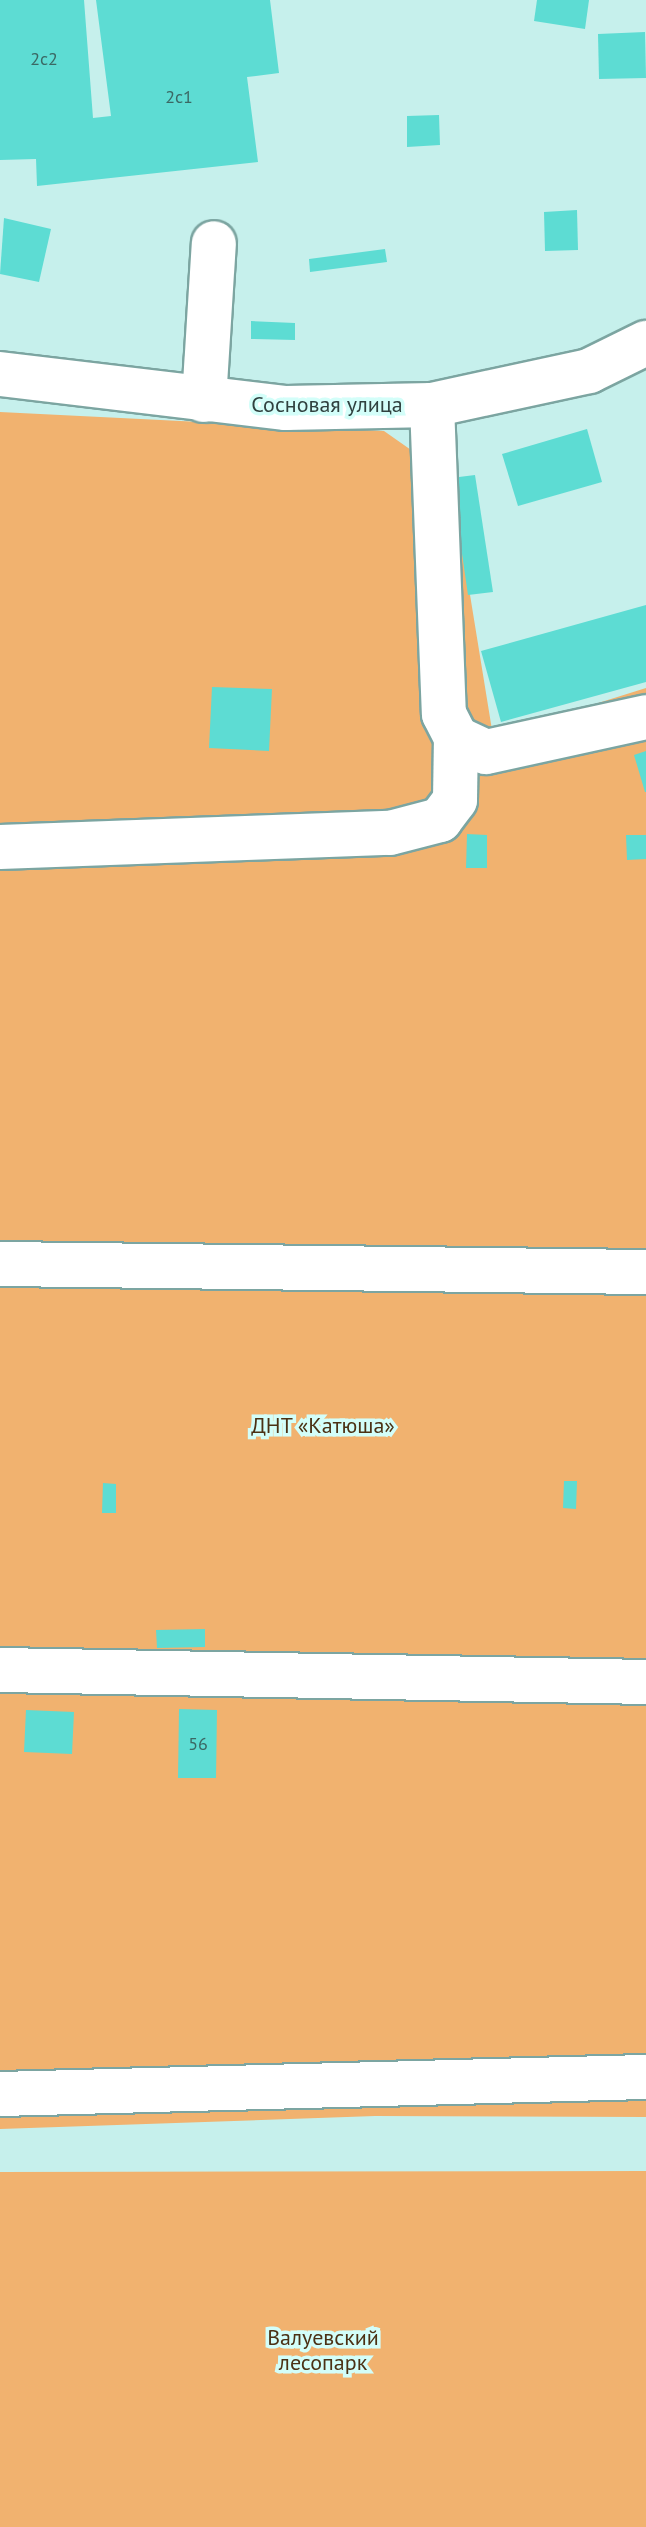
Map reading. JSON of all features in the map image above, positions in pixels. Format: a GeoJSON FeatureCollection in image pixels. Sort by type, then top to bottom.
{"type":"FeatureCollection","features":[{"type":"Feature","properties":{"kind":"street"},"geometry":{"type":"LineString","coordinates":[[204,400],[214,243]]}},
{"type":"Feature","properties":{"kind":"street","name":"Сосновая улица"},"geometry":{"type":"LineString","coordinates":[[0,374],[204,400],[299,408],[432,405],[560,380],[646,343]]}},
{"type":"Feature","properties":{"kind":"street"},"geometry":{"type":"LineString","coordinates":[[0,847],[390,833],[440,820],[455,800],[456,738],[444,714],[432,405]]}},
{"type":"Feature","properties":{"kind":"street"},"geometry":{"type":"LineString","coordinates":[[456,738],[486,752],[646,717]]}},
{"type":"Feature","properties":{"kind":"street"},"geometry":{"type":"LineString","coordinates":[[0,1264],[646,1272]]}},
{"type":"Feature","properties":{"kind":"street"},"geometry":{"type":"LineString","coordinates":[[0,1670],[646,1682]]}},
{"type":"Feature","properties":{"kind":"street"},"geometry":{"type":"LineString","coordinates":[[0,2094],[646,2077]]}},
{"type":"Feature","properties":{"kind":"green space","name":"ДНТ «Катюша»"},"geometry":{"type":"Polygon","coordinates":[[[0,412],[384,431],[451,478],[493,736],[646,688],[646,2117],[375,2116],[0,2129],[0,412]]]}},
{"type":"Feature","properties":{"kind":"green space","name":"Валуевский лесопарк"},"geometry":{"type":"Polygon","coordinates":[[[646,2171],[646,2527],[0,2527],[0,2172],[646,2171]]]}},
{"type":"Feature","properties":{"kind":"building"},"geometry":{"type":"Polygon","coordinates":[[[0,0],[84,0],[93,118],[111,116],[96,0],[270,0],[279,73],[247,77],[258,162],[37,186],[36,159],[0,160],[0,0]]]}},
{"type":"Feature","properties":{"kind":"building"},"geometry":{"type":"Polygon","coordinates":[[[537,0],[589,0],[585,29],[534,21],[537,0]]]}},
{"type":"Feature","properties":{"kind":"building"},"geometry":{"type":"Polygon","coordinates":[[[645,32],[646,78],[599,79],[598,34],[645,32]]]}},
{"type":"Feature","properties":{"kind":"building"},"geometry":{"type":"Polygon","coordinates":[[[439,115],[440,145],[407,147],[407,116],[439,115]]]}},
{"type":"Feature","properties":{"kind":"building"},"geometry":{"type":"Polygon","coordinates":[[[577,210],[578,250],[545,251],[544,212],[577,210]]]}},
{"type":"Feature","properties":{"kind":"building"},"geometry":{"type":"Polygon","coordinates":[[[4,218],[51,229],[39,282],[0,274],[4,218]]]}},
{"type":"Feature","properties":{"kind":"building"},"geometry":{"type":"Polygon","coordinates":[[[385,249],[387,262],[310,272],[309,259],[385,249]]]}},
{"type":"Feature","properties":{"kind":"building"},"geometry":{"type":"Polygon","coordinates":[[[251,321],[295,323],[295,340],[251,339],[251,321]]]}},
{"type":"Feature","properties":{"kind":"building"},"geometry":{"type":"Polygon","coordinates":[[[587,429],[602,482],[518,506],[502,454],[587,429]]]}},
{"type":"Feature","properties":{"kind":"building"},"geometry":{"type":"Polygon","coordinates":[[[475,475],[493,592],[468,595],[451,478],[475,475]]]}},
{"type":"Feature","properties":{"kind":"building"},"geometry":{"type":"Polygon","coordinates":[[[646,605],[646,682],[501,722],[481,651],[646,605]]]}},
{"type":"Feature","properties":{"kind":"building"},"geometry":{"type":"Polygon","coordinates":[[[212,687],[272,689],[269,751],[209,748],[212,687]]]}},
{"type":"Feature","properties":{"kind":"building"},"geometry":{"type":"Polygon","coordinates":[[[646,751],[646,792],[645,792],[634,755],[646,751]]]}},
{"type":"Feature","properties":{"kind":"building"},"geometry":{"type":"Polygon","coordinates":[[[467,834],[487,835],[487,868],[466,868],[467,834]]]}},
{"type":"Feature","properties":{"kind":"building"},"geometry":{"type":"Polygon","coordinates":[[[626,835],[646,835],[646,859],[627,860],[626,835]]]}},
{"type":"Feature","properties":{"kind":"building"},"geometry":{"type":"Polygon","coordinates":[[[564,1481],[577,1481],[576,1509],[563,1508],[564,1481]]]}},
{"type":"Feature","properties":{"kind":"building"},"geometry":{"type":"Polygon","coordinates":[[[103,1483],[116,1484],[116,1513],[102,1513],[103,1483]]]}},
{"type":"Feature","properties":{"kind":"building"},"geometry":{"type":"Polygon","coordinates":[[[205,1629],[205,1647],[157,1648],[156,1630],[205,1629]]]}},
{"type":"Feature","properties":{"kind":"building"},"geometry":{"type":"Polygon","coordinates":[[[179,1709],[217,1710],[216,1778],[178,1778],[179,1709]]]}},
{"type":"Feature","properties":{"kind":"building"},"geometry":{"type":"Polygon","coordinates":[[[26,1710],[74,1712],[72,1754],[24,1752],[26,1710]]]}}]}
